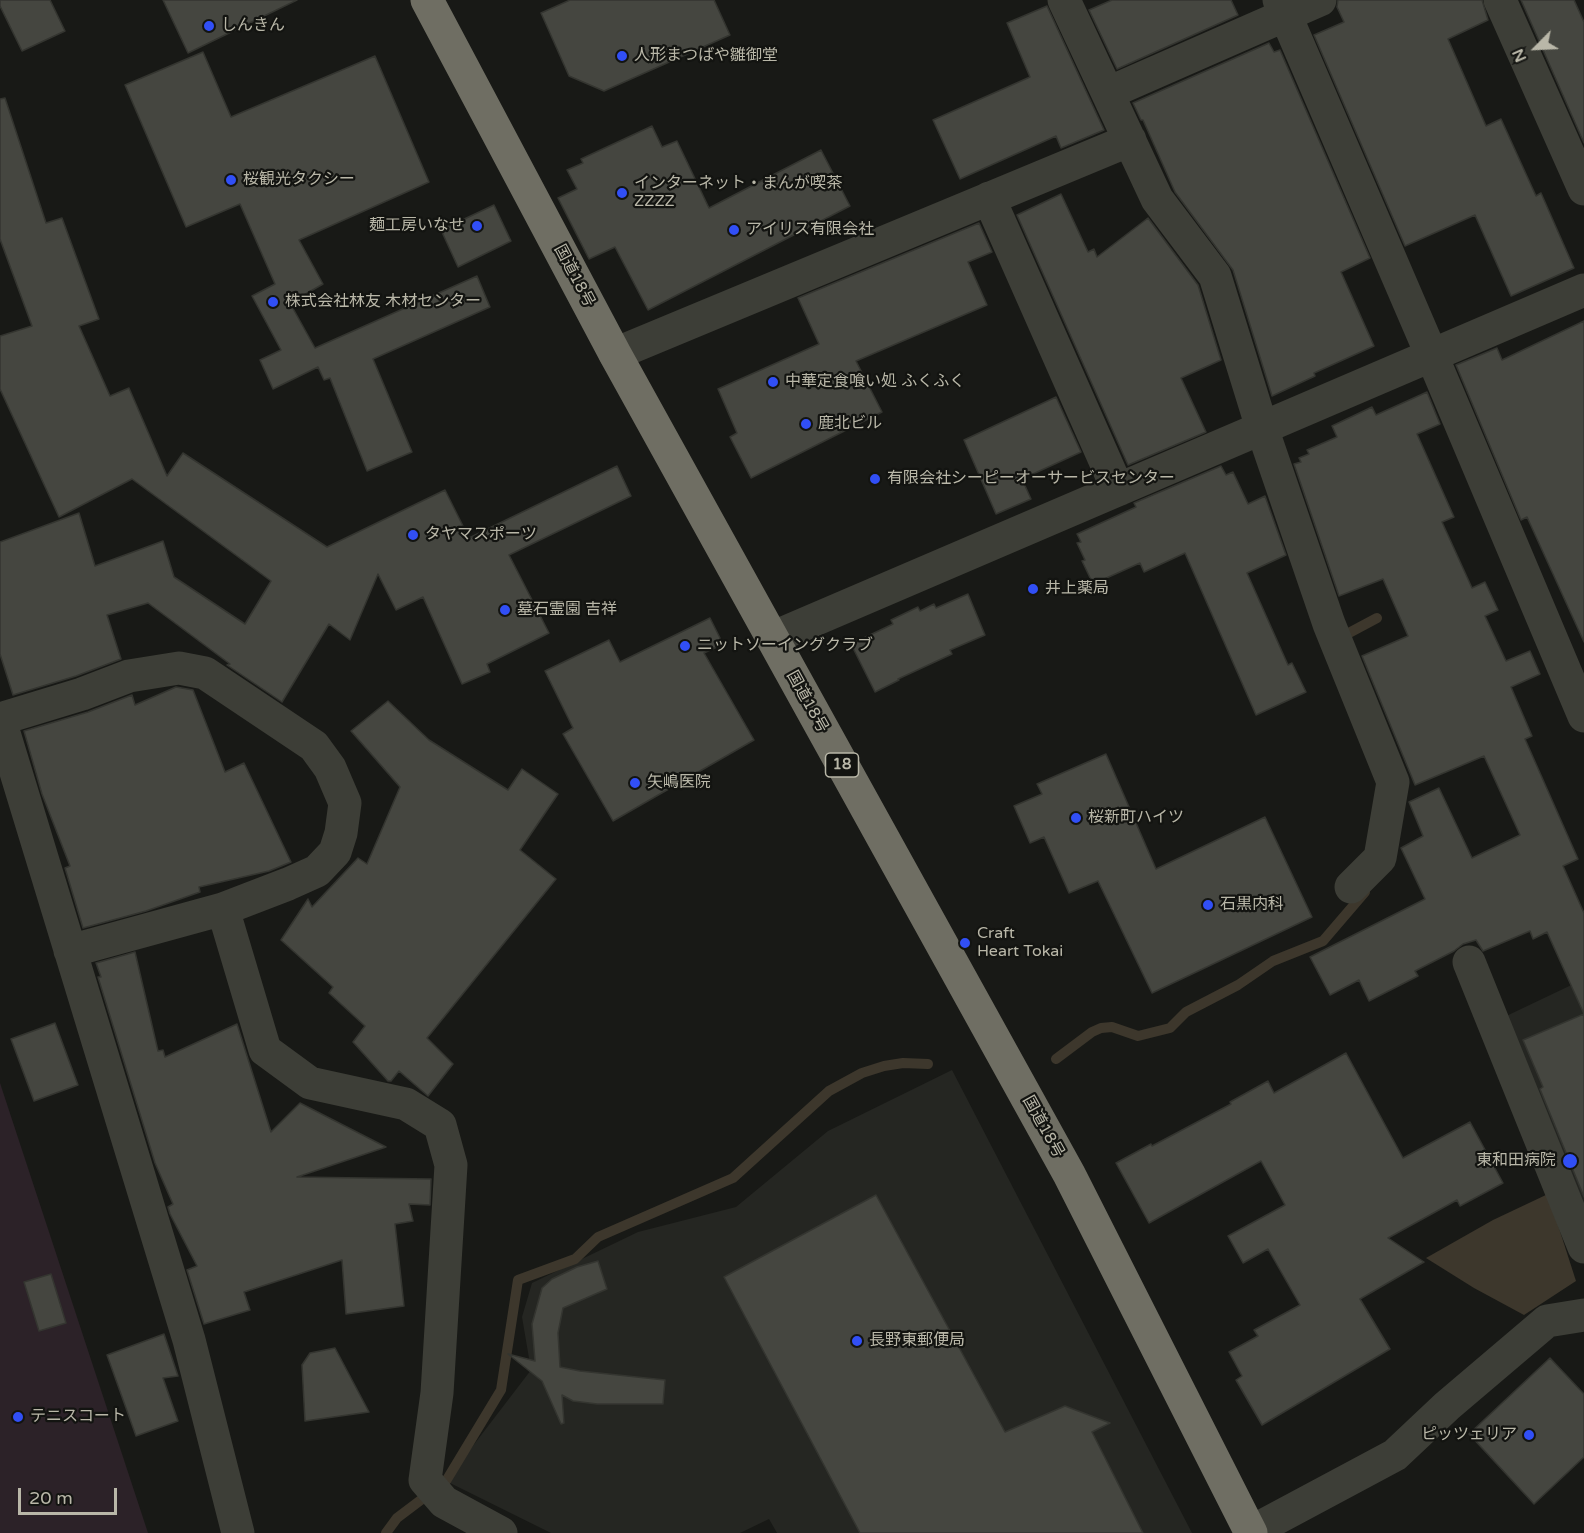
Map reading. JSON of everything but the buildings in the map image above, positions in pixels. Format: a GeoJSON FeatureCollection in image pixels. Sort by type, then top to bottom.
{"type":"FeatureCollection","features":[{"type":"Feature","properties":{"kind":"highway","name":"国道18号"},"geometry":{"type":"LineString","coordinates":[[427,0],[615,354],[1069,1174],[1251,1533]]}},
{"type":"Feature","properties":{"kind":"street"},"geometry":{"type":"LineString","coordinates":[[1064,0],[1157,199],[1215,276],[1262,428],[1329,624],[1393,782],[1380,858],[1351,887]]}},
{"type":"Feature","properties":{"kind":"street"},"geometry":{"type":"LineString","coordinates":[[1108,93],[1282,8],[1320,0]]}},
{"type":"Feature","properties":{"kind":"street"},"geometry":{"type":"LineString","coordinates":[[1500,0],[1584,189]]}},
{"type":"Feature","properties":{"kind":"street"},"geometry":{"type":"LineString","coordinates":[[1282,8],[1584,714]]}},
{"type":"Feature","properties":{"kind":"street"},"geometry":{"type":"LineString","coordinates":[[615,354],[1130,140]]}},
{"type":"Feature","properties":{"kind":"street"},"geometry":{"type":"LineString","coordinates":[[989,198],[1118,490]]}},
{"type":"Feature","properties":{"kind":"street"},"geometry":{"type":"LineString","coordinates":[[772,638],[1584,290]]}},
{"type":"Feature","properties":{"kind":"street"},"geometry":{"type":"LineString","coordinates":[[70,951],[223,909],[317,871],[335,852],[341,833],[345,803],[330,768],[314,746],[205,673],[178,668],[129,676],[82,694],[0,720],[70,951],[189,1340],[238,1533]]}},
{"type":"Feature","properties":{"kind":"street"},"geometry":{"type":"LineString","coordinates":[[223,909],[265,1050],[310,1083],[406,1104],[440,1125],[451,1166],[437,1393],[425,1480],[444,1502],[501,1533]]}},
{"type":"Feature","properties":{"kind":"street"},"geometry":{"type":"LineString","coordinates":[[1468,962],[1584,1247]]}},
{"type":"Feature","properties":{"kind":"street"},"geometry":{"type":"LineString","coordinates":[[1251,1533],[1395,1455],[1547,1321],[1584,1316]]}},
{"type":"Feature","properties":{"kind":"shaded area","name":"東和田病院"},"geometry":{"type":"Polygon","coordinates":[[[1584,979],[1584,1232],[1500,1019],[1584,979]]]}},
{"type":"Feature","properties":{"kind":"shaded area"},"geometry":{"type":"Polygon","coordinates":[[[952,1070],[1192,1533],[777,1533],[769,1519],[740,1533],[551,1533],[446,1481],[531,1370],[522,1317],[532,1283],[638,1232],[736,1207],[828,1131],[952,1070]]]}},
{"type":"Feature","properties":{"kind":"shaded area"},"geometry":{"type":"Polygon","coordinates":[[[0,1083],[148,1533],[0,1533],[0,1083]]]}},
{"type":"Feature","properties":{"kind":"shaded area"},"geometry":{"type":"Polygon","coordinates":[[[1548,1194],[1576,1281],[1524,1315],[1426,1258],[1493,1220],[1548,1194]]]}},
{"type":"Feature","properties":{"kind":"waterway"},"geometry":{"type":"LineString","coordinates":[[1347,634],[1377,618]]}},
{"type":"Feature","properties":{"kind":"waterway"},"geometry":{"type":"LineString","coordinates":[[1056,1059],[1092,1032],[1101,1028],[1112,1027],[1138,1036],[1170,1028],[1186,1012],[1238,985],[1273,961],[1323,941],[1365,892]]}},
{"type":"Feature","properties":{"kind":"waterway"},"geometry":{"type":"LineString","coordinates":[[386,1533],[397,1518],[446,1481],[501,1390],[518,1280],[575,1259],[598,1237],[733,1178],[829,1091],[862,1073],[903,1063],[928,1064]]}},
{"type":"Feature","properties":{"kind":"place","name":"しんきん"},"geometry":{"type":"Point","coordinates":[209,26]}},
{"type":"Feature","properties":{"kind":"place","name":"人形まつばや雛御堂"},"geometry":{"type":"Point","coordinates":[622,56]}},
{"type":"Feature","properties":{"kind":"place","name":"桜観光タクシー"},"geometry":{"type":"Point","coordinates":[231,180]}},
{"type":"Feature","properties":{"kind":"place","name":"インターネット・まんが喫茶 ZZZZ"},"geometry":{"type":"Point","coordinates":[622,193]}},
{"type":"Feature","properties":{"kind":"place","name":"麺工房いなせ"},"geometry":{"type":"Point","coordinates":[477,226]}},
{"type":"Feature","properties":{"kind":"place","name":"アイリス有限会社"},"geometry":{"type":"Point","coordinates":[734,230]}},
{"type":"Feature","properties":{"kind":"place","name":"株式会社林友 木材センター"},"geometry":{"type":"Point","coordinates":[273,302]}},
{"type":"Feature","properties":{"kind":"place","name":"中華定食喰い処 ふくふく"},"geometry":{"type":"Point","coordinates":[773,382]}},
{"type":"Feature","properties":{"kind":"place","name":"鹿北ビル"},"geometry":{"type":"Point","coordinates":[806,424]}},
{"type":"Feature","properties":{"kind":"place","name":"有限会社シーピーオーサービスセンター"},"geometry":{"type":"Point","coordinates":[875,479]}},
{"type":"Feature","properties":{"kind":"place","name":"タヤマスポーツ"},"geometry":{"type":"Point","coordinates":[413,535]}},
{"type":"Feature","properties":{"kind":"place","name":"井上薬局"},"geometry":{"type":"Point","coordinates":[1033,589]}},
{"type":"Feature","properties":{"kind":"place","name":"墓石霊園 吉祥"},"geometry":{"type":"Point","coordinates":[505,610]}},
{"type":"Feature","properties":{"kind":"place","name":"ニットソーイングクラブ"},"geometry":{"type":"Point","coordinates":[685,646]}},
{"type":"Feature","properties":{"kind":"place","name":"矢嶋医院"},"geometry":{"type":"Point","coordinates":[635,783]}},
{"type":"Feature","properties":{"kind":"place","name":"桜新町ハイツ"},"geometry":{"type":"Point","coordinates":[1076,818]}},
{"type":"Feature","properties":{"kind":"place","name":"石黒内科"},"geometry":{"type":"Point","coordinates":[1208,905]}},
{"type":"Feature","properties":{"kind":"place","name":"Craft Heart Tokai"},"geometry":{"type":"Point","coordinates":[965,943]}},
{"type":"Feature","properties":{"kind":"place","name":"東和田病院"},"geometry":{"type":"Point","coordinates":[1570,1161]}},
{"type":"Feature","properties":{"kind":"place","name":"長野東郵便局"},"geometry":{"type":"Point","coordinates":[857,1341]}},
{"type":"Feature","properties":{"kind":"place","name":"テニスコート"},"geometry":{"type":"Point","coordinates":[18,1417]}},
{"type":"Feature","properties":{"kind":"place","name":"ピッツェリア"},"geometry":{"type":"Point","coordinates":[1529,1435]}}]}
